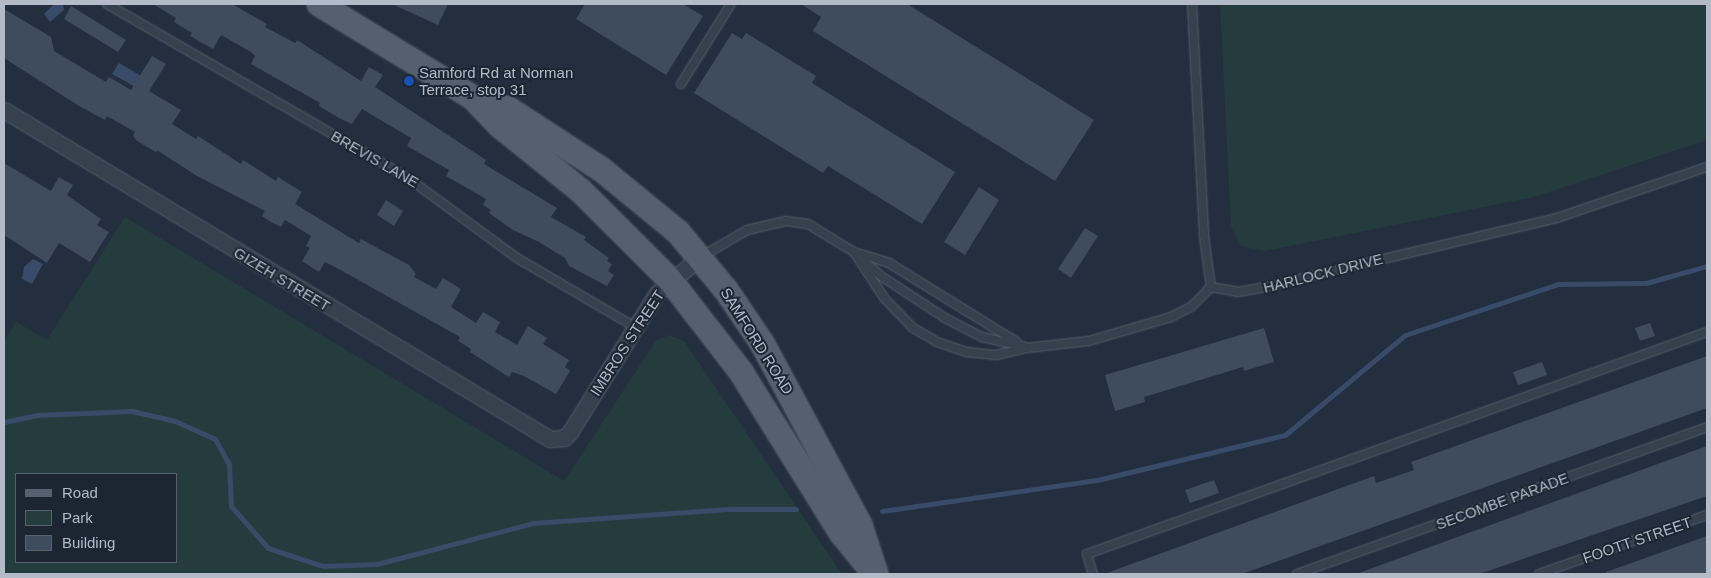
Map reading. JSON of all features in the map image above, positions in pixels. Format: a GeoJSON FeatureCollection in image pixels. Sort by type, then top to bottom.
{"type":"FeatureCollection","features":[{"type":"Feature","properties":{"kind":"main road","name":"SAMFORD ROAD"},"geometry":{"type":"LineString","coordinates":[[319,4],[472,97],[510,110],[601,169],[660,216],[700,257],[740,309],[789,392],[860,525],[876,574]]}},
{"type":"Feature","properties":{"kind":"main road","name":"SAMFORD ROAD"},"geometry":{"type":"LineString","coordinates":[[472,97],[500,126],[580,190],[670,280],[741,372],[842,534],[876,574]]}},
{"type":"Feature","properties":{"kind":"street","name":"GIZEH STREET"},"geometry":{"type":"LineString","coordinates":[[4,110],[540,434],[550,439],[564,438]]}},
{"type":"Feature","properties":{"kind":"street","name":"IMBROS STREET"},"geometry":{"type":"LineString","coordinates":[[564,438],[657,293],[670,280],[700,257]]}},
{"type":"Feature","properties":{"kind":"lane","name":"BREVIS LANE"},"geometry":{"type":"LineString","coordinates":[[107,4],[408,178],[517,258],[635,327]]}},
{"type":"Feature","properties":{"kind":"lane"},"geometry":{"type":"LineString","coordinates":[[681,84],[731,4]]}},
{"type":"Feature","properties":{"kind":"lane"},"geometry":{"type":"LineString","coordinates":[[854,252],[870,279],[904,320],[937,342],[966,352],[996,355],[1027,348],[1089,341],[1170,317],[1191,307],[1211,287],[1204,236],[1192,4]]}},
{"type":"Feature","properties":{"kind":"lane","name":"HARLOCK DRIVE"},"geometry":{"type":"LineString","coordinates":[[1211,287],[1238,292],[1261,288],[1557,218],[1707,167]]}},
{"type":"Feature","properties":{"kind":"lane"},"geometry":{"type":"LineString","coordinates":[[700,257],[740,233],[786,221],[808,224],[854,252],[881,276],[944,318],[982,336],[1027,348]]}},
{"type":"Feature","properties":{"kind":"lane"},"geometry":{"type":"LineString","coordinates":[[854,252],[889,263],[1027,348]]}},
{"type":"Feature","properties":{"kind":"lane"},"geometry":{"type":"LineString","coordinates":[[1094,574],[1087,554],[1707,332]]}},
{"type":"Feature","properties":{"kind":"lane","name":"SECOMBE PARADE"},"geometry":{"type":"LineString","coordinates":[[1296,574],[1707,427]]}},
{"type":"Feature","properties":{"kind":"lane","name":"FOOTT STREET"},"geometry":{"type":"LineString","coordinates":[[1539,574],[1707,515]]}},
{"type":"Feature","properties":{"kind":"green space"},"geometry":{"type":"Polygon","coordinates":[[[1220,4],[1707,4],[1707,140],[1534,197],[1265,251],[1241,246],[1231,226],[1220,4]]]}},
{"type":"Feature","properties":{"kind":"green space"},"geometry":{"type":"Polygon","coordinates":[[[125,217],[564,481],[656,341],[669,335],[684,341],[842,574],[4,574],[4,341],[16,322],[47,340],[125,217]]]}},
{"type":"Feature","properties":{"kind":"water"},"geometry":{"type":"Polygon","coordinates":[[[54,4],[63,4],[64,10],[50,22],[44,14],[54,4]]]}},
{"type":"Feature","properties":{"kind":"water"},"geometry":{"type":"Polygon","coordinates":[[[119,63],[143,77],[137,88],[112,74],[119,63]]]}},
{"type":"Feature","properties":{"kind":"water"},"geometry":{"type":"Polygon","coordinates":[[[33,259],[43,264],[32,284],[22,279],[24,267],[33,259]]]}},
{"type":"Feature","properties":{"kind":"building"},"geometry":{"type":"Polygon","coordinates":[[[153,4],[232,4],[267,24],[265,27],[295,43],[297,40],[361,81],[369,67],[383,75],[375,87],[486,160],[484,164],[557,208],[551,217],[586,237],[584,240],[609,258],[607,261],[612,264],[608,271],[614,275],[607,286],[569,266],[565,258],[539,242],[513,230],[489,213],[491,210],[483,205],[486,199],[446,176],[449,170],[407,146],[411,138],[362,109],[352,124],[339,118],[319,106],[320,103],[251,64],[255,56],[251,52],[221,35],[213,49],[190,36],[192,33],[174,22],[176,18],[153,4]]]}},
{"type":"Feature","properties":{"kind":"building"},"geometry":{"type":"Polygon","coordinates":[[[392,4],[448,4],[438,25],[392,4]]]}},
{"type":"Feature","properties":{"kind":"building"},"geometry":{"type":"Polygon","coordinates":[[[585,4],[683,4],[703,16],[666,75],[576,19],[585,4]]]}},
{"type":"Feature","properties":{"kind":"building"},"geometry":{"type":"Polygon","coordinates":[[[801,4],[907,4],[1094,120],[1055,181],[813,31],[821,17],[801,4]]]}},
{"type":"Feature","properties":{"kind":"building"},"geometry":{"type":"Polygon","coordinates":[[[71,6],[126,40],[118,52],[64,19],[71,6]]]}},
{"type":"Feature","properties":{"kind":"building"},"geometry":{"type":"Polygon","coordinates":[[[4,9],[51,37],[54,51],[106,82],[109,77],[131,90],[152,56],[166,64],[149,91],[181,110],[172,124],[196,139],[198,136],[241,164],[243,160],[276,181],[278,177],[302,192],[295,204],[359,243],[361,239],[409,265],[416,274],[414,277],[436,289],[443,278],[461,289],[451,307],[476,323],[483,312],[500,322],[495,332],[517,345],[528,326],[547,338],[543,344],[569,360],[565,367],[570,371],[556,394],[524,376],[512,372],[509,377],[470,352],[471,349],[458,341],[460,337],[337,268],[325,262],[319,272],[302,261],[310,248],[306,246],[311,236],[285,220],[281,227],[271,222],[262,216],[265,211],[197,176],[157,150],[156,152],[137,141],[133,136],[135,132],[107,116],[105,120],[79,106],[4,58],[4,9]]]}},
{"type":"Feature","properties":{"kind":"building"},"geometry":{"type":"Polygon","coordinates":[[[732,33],[742,39],[746,33],[816,76],[812,83],[955,172],[922,224],[828,166],[823,173],[694,93],[732,33]]]}},
{"type":"Feature","properties":{"kind":"building"},"geometry":{"type":"Polygon","coordinates":[[[4,163],[51,191],[59,177],[73,185],[67,195],[101,219],[97,225],[109,232],[90,262],[59,243],[47,263],[4,235],[4,163]]]}},
{"type":"Feature","properties":{"kind":"building"},"geometry":{"type":"Polygon","coordinates":[[[979,187],[999,200],[965,255],[944,242],[979,187]]]}},
{"type":"Feature","properties":{"kind":"building"},"geometry":{"type":"Polygon","coordinates":[[[386,200],[403,211],[394,226],[377,215],[386,200]]]}},
{"type":"Feature","properties":{"kind":"building"},"geometry":{"type":"Polygon","coordinates":[[[1085,228],[1098,236],[1071,278],[1058,269],[1085,228]]]}},
{"type":"Feature","properties":{"kind":"building"},"geometry":{"type":"Polygon","coordinates":[[[1650,323],[1655,336],[1640,341],[1635,328],[1650,323]]]}},
{"type":"Feature","properties":{"kind":"building"},"geometry":{"type":"Polygon","coordinates":[[[1264,328],[1274,362],[1244,371],[1243,367],[1144,397],[1145,402],[1115,411],[1105,375],[1264,328]]]}},
{"type":"Feature","properties":{"kind":"building"},"geometry":{"type":"Polygon","coordinates":[[[1707,356],[1707,408],[1242,574],[1104,574],[1374,476],[1376,483],[1414,470],[1411,462],[1707,356]]]}},
{"type":"Feature","properties":{"kind":"building"},"geometry":{"type":"Polygon","coordinates":[[[1542,362],[1547,375],[1518,385],[1513,372],[1542,362]]]}},
{"type":"Feature","properties":{"kind":"building"},"geometry":{"type":"Polygon","coordinates":[[[1707,446],[1707,496],[1479,574],[1356,574],[1707,446]]]}},
{"type":"Feature","properties":{"kind":"building"},"geometry":{"type":"Polygon","coordinates":[[[1214,480],[1219,493],[1190,503],[1185,490],[1214,480]]]}},
{"type":"Feature","properties":{"kind":"building"},"geometry":{"type":"Polygon","coordinates":[[[1707,536],[1707,574],[1606,574],[1606,572],[1707,536]]]}},
{"type":"Feature","properties":{"kind":"waterway"},"geometry":{"type":"LineString","coordinates":[[882,511],[1097,480],[1285,435],[1405,335],[1558,284],[1646,283],[1707,266]]}},
{"type":"Feature","properties":{"kind":"waterway"},"geometry":{"type":"LineString","coordinates":[[4,422],[37,415],[132,411],[175,421],[215,439],[229,464],[231,506],[268,548],[323,566],[377,564],[533,523],[729,509],[796,509]]}},
{"type":"Feature","properties":{"kind":"place","name":"Samford Rd at Norman Terrace, stop 31"},"geometry":{"type":"Point","coordinates":[409,81]}}]}
